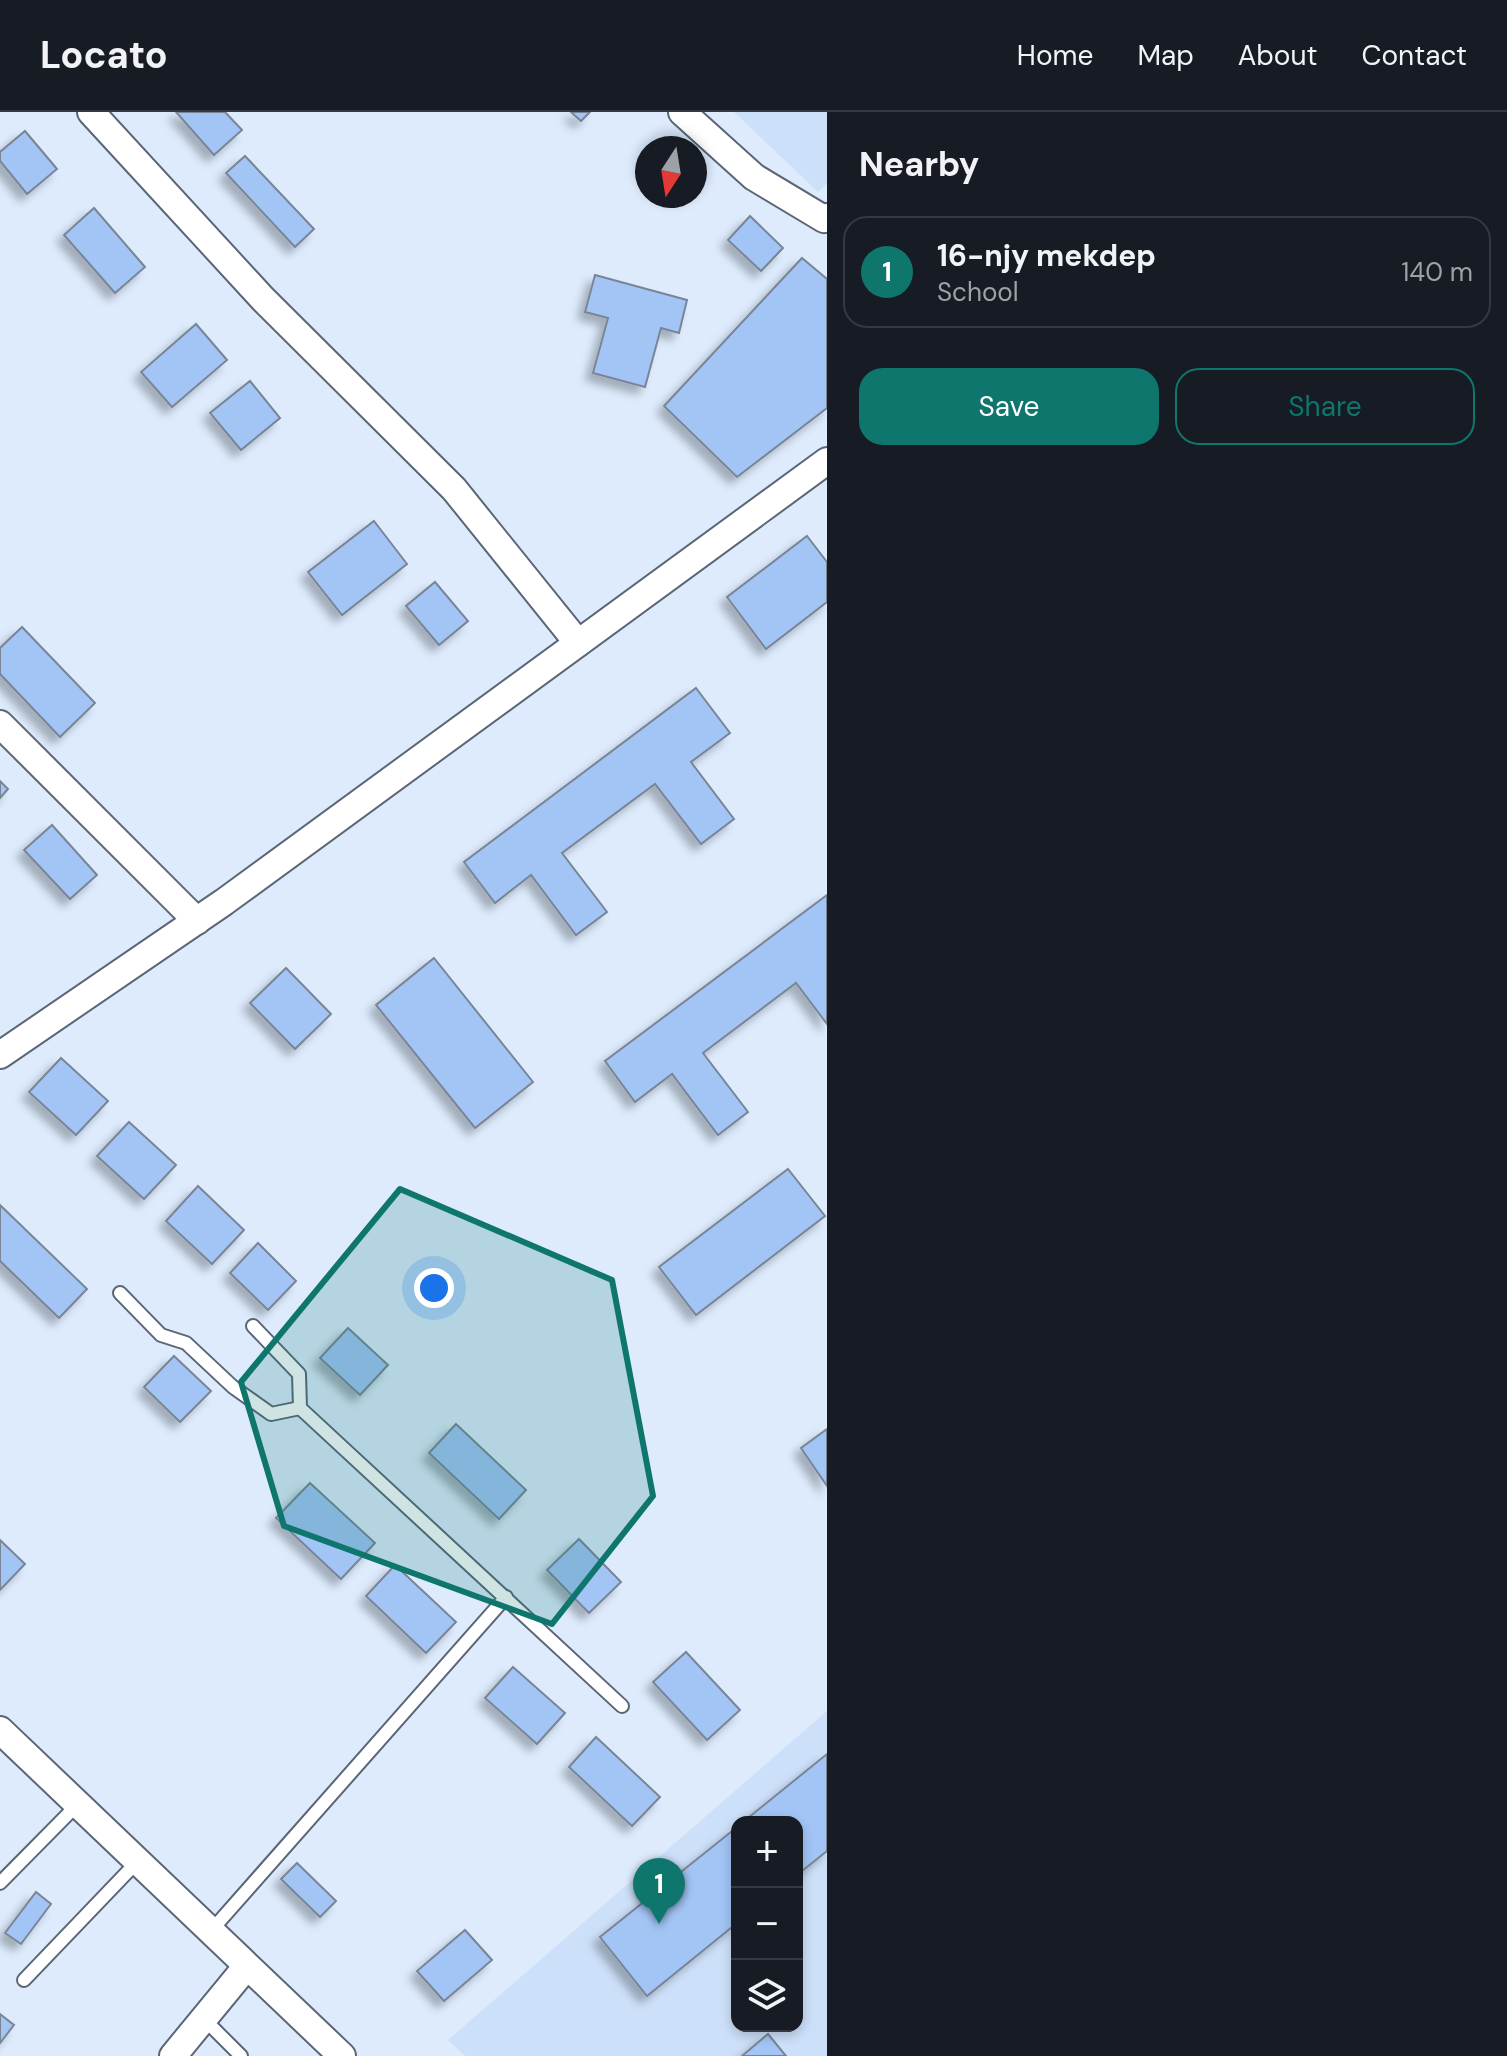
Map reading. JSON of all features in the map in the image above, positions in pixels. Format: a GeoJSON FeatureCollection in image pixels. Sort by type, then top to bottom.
{"type":"FeatureCollection","features":[{"type":"Feature","properties":{"kind":"street"},"geometry":{"type":"LineString","coordinates":[[91,112],[263,299],[454,489],[578,643]]}},
{"type":"Feature","properties":{"kind":"street"},"geometry":{"type":"LineString","coordinates":[[682,112],[754,177],[824,219],[827,217]]}},
{"type":"Feature","properties":{"kind":"street"},"geometry":{"type":"LineString","coordinates":[[0,1055],[197,921],[827,461]]}},
{"type":"Feature","properties":{"kind":"street"},"geometry":{"type":"LineString","coordinates":[[0,724],[197,921]]}},
{"type":"Feature","properties":{"kind":"street"},"geometry":{"type":"LineString","coordinates":[[0,1730],[342,2056]]}},
{"type":"Feature","properties":{"kind":"street"},"geometry":{"type":"LineString","coordinates":[[173,2056],[247,1966]]}},
{"type":"Feature","properties":{"kind":"lane"},"geometry":{"type":"LineString","coordinates":[[120,1293],[161,1335],[186,1343],[233,1387],[271,1414],[300,1408]]}},
{"type":"Feature","properties":{"kind":"lane"},"geometry":{"type":"LineString","coordinates":[[253,1326],[299,1374],[300,1408],[622,1706]]}},
{"type":"Feature","properties":{"kind":"lane"},"geometry":{"type":"LineString","coordinates":[[210,1932],[506,1597]]}},
{"type":"Feature","properties":{"kind":"lane"},"geometry":{"type":"LineString","coordinates":[[0,1883],[77,1805]]}},
{"type":"Feature","properties":{"kind":"lane"},"geometry":{"type":"LineString","coordinates":[[24,1980],[137,1862]]}},
{"type":"Feature","properties":{"kind":"lane"},"geometry":{"type":"LineString","coordinates":[[202,2017],[241,2056]]}},
{"type":"Feature","properties":{"kind":"highlighted area"},"geometry":{"type":"Polygon","coordinates":[[[400,1189],[612,1280],[653,1496],[552,1624],[284,1526],[241,1382],[400,1189]]]}},
{"type":"Feature","properties":{"kind":"shaded area"},"geometry":{"type":"Polygon","coordinates":[[[734,112],[827,112],[827,183],[818,192],[734,112]]]}},
{"type":"Feature","properties":{"kind":"shaded area"},"geometry":{"type":"Polygon","coordinates":[[[827,1711],[827,2056],[465,2056],[448,2040],[827,1711]]]}},
{"type":"Feature","properties":{"kind":"building"},"geometry":{"type":"Polygon","coordinates":[[[176,112],[225,112],[242,130],[214,155],[176,112]]]}},
{"type":"Feature","properties":{"kind":"building"},"geometry":{"type":"Polygon","coordinates":[[[571,112],[590,112],[581,121],[571,112]]]}},
{"type":"Feature","properties":{"kind":"building"},"geometry":{"type":"Polygon","coordinates":[[[25,131],[57,169],[27,194],[0,161],[0,152],[25,131]]]}},
{"type":"Feature","properties":{"kind":"building"},"geometry":{"type":"Polygon","coordinates":[[[245,156],[314,229],[295,247],[226,173],[245,156]]]}},
{"type":"Feature","properties":{"kind":"building"},"geometry":{"type":"Polygon","coordinates":[[[94,208],[145,267],[115,293],[64,235],[94,208]]]}},
{"type":"Feature","properties":{"kind":"building"},"geometry":{"type":"Polygon","coordinates":[[[750,216],[783,248],[761,271],[728,240],[750,216]]]}},
{"type":"Feature","properties":{"kind":"building"},"geometry":{"type":"Polygon","coordinates":[[[802,258],[827,279],[827,408],[737,477],[664,406],[802,258]]]}},
{"type":"Feature","properties":{"kind":"building"},"geometry":{"type":"Polygon","coordinates":[[[595,275],[687,300],[679,333],[661,328],[645,387],[593,373],[608,318],[585,312],[595,275]]]}},
{"type":"Feature","properties":{"kind":"building"},"geometry":{"type":"Polygon","coordinates":[[[196,324],[227,360],[172,407],[141,372],[196,324]]]}},
{"type":"Feature","properties":{"kind":"building"},"geometry":{"type":"Polygon","coordinates":[[[250,381],[280,418],[241,450],[210,413],[250,381]]]}},
{"type":"Feature","properties":{"kind":"building"},"geometry":{"type":"Polygon","coordinates":[[[374,521],[407,564],[342,615],[308,572],[374,521]]]}},
{"type":"Feature","properties":{"kind":"building"},"geometry":{"type":"Polygon","coordinates":[[[807,536],[827,562],[827,602],[766,649],[727,597],[807,536]]]}},
{"type":"Feature","properties":{"kind":"building"},"geometry":{"type":"Polygon","coordinates":[[[435,582],[468,621],[439,645],[406,606],[435,582]]]}},
{"type":"Feature","properties":{"kind":"building"},"geometry":{"type":"Polygon","coordinates":[[[22,627],[95,703],[60,737],[0,674],[0,648],[22,627]]]}},
{"type":"Feature","properties":{"kind":"building"},"geometry":{"type":"Polygon","coordinates":[[[696,688],[730,733],[691,762],[734,819],[701,844],[655,784],[562,853],[607,912],[576,935],[531,875],[495,903],[464,862],[696,688]]]}},
{"type":"Feature","properties":{"kind":"building"},"geometry":{"type":"Polygon","coordinates":[[[0,781],[8,789],[0,798],[0,781]]]}},
{"type":"Feature","properties":{"kind":"building"},"geometry":{"type":"Polygon","coordinates":[[[52,825],[97,875],[70,899],[24,850],[52,825]]]}},
{"type":"Feature","properties":{"kind":"building"},"geometry":{"type":"Polygon","coordinates":[[[827,895],[827,1024],[796,983],[703,1053],[748,1112],[718,1135],[672,1074],[635,1102],[605,1061],[827,895]]]}},
{"type":"Feature","properties":{"kind":"building"},"geometry":{"type":"Polygon","coordinates":[[[434,958],[533,1082],[475,1128],[376,1005],[434,958]]]}},
{"type":"Feature","properties":{"kind":"building"},"geometry":{"type":"Polygon","coordinates":[[[286,968],[331,1014],[295,1049],[250,1003],[286,968]]]}},
{"type":"Feature","properties":{"kind":"building"},"geometry":{"type":"Polygon","coordinates":[[[61,1058],[108,1101],[76,1135],[29,1092],[61,1058]]]}},
{"type":"Feature","properties":{"kind":"building"},"geometry":{"type":"Polygon","coordinates":[[[129,1122],[176,1165],[144,1199],[97,1156],[129,1122]]]}},
{"type":"Feature","properties":{"kind":"building"},"geometry":{"type":"Polygon","coordinates":[[[788,1169],[825,1216],[696,1315],[659,1267],[788,1169]]]}},
{"type":"Feature","properties":{"kind":"building"},"geometry":{"type":"Polygon","coordinates":[[[198,1186],[244,1230],[212,1264],[166,1221],[198,1186]]]}},
{"type":"Feature","properties":{"kind":"building"},"geometry":{"type":"Polygon","coordinates":[[[0,1205],[87,1289],[59,1318],[0,1261],[0,1205]]]}},
{"type":"Feature","properties":{"kind":"building"},"geometry":{"type":"Polygon","coordinates":[[[258,1243],[296,1281],[268,1310],[230,1273],[258,1243]]]}},
{"type":"Feature","properties":{"kind":"building"},"geometry":{"type":"Polygon","coordinates":[[[348,1328],[388,1365],[360,1395],[320,1358],[348,1328]]]}},
{"type":"Feature","properties":{"kind":"building"},"geometry":{"type":"Polygon","coordinates":[[[174,1356],[211,1391],[180,1422],[144,1387],[174,1356]]]}},
{"type":"Feature","properties":{"kind":"building"},"geometry":{"type":"Polygon","coordinates":[[[456,1424],[526,1490],[499,1519],[429,1453],[456,1424]]]}},
{"type":"Feature","properties":{"kind":"building"},"geometry":{"type":"Polygon","coordinates":[[[827,1429],[827,1486],[801,1448],[827,1429]]]}},
{"type":"Feature","properties":{"kind":"building"},"geometry":{"type":"Polygon","coordinates":[[[310,1483],[375,1543],[341,1579],[276,1518],[310,1483]]]}},
{"type":"Feature","properties":{"kind":"building"},"geometry":{"type":"Polygon","coordinates":[[[579,1539],[621,1582],[589,1613],[547,1570],[579,1539]]]}},
{"type":"Feature","properties":{"kind":"building"},"geometry":{"type":"Polygon","coordinates":[[[0,1540],[25,1564],[0,1590],[0,1540]]]}},
{"type":"Feature","properties":{"kind":"building"},"geometry":{"type":"Polygon","coordinates":[[[395,1565],[456,1622],[426,1653],[366,1596],[395,1565]]]}},
{"type":"Feature","properties":{"kind":"building"},"geometry":{"type":"Polygon","coordinates":[[[686,1652],[740,1710],[707,1740],[653,1682],[686,1652]]]}},
{"type":"Feature","properties":{"kind":"building"},"geometry":{"type":"Polygon","coordinates":[[[513,1667],[565,1713],[537,1744],[485,1698],[513,1667]]]}},
{"type":"Feature","properties":{"kind":"building"},"geometry":{"type":"Polygon","coordinates":[[[596,1737],[660,1797],[632,1826],[569,1767],[596,1737]]]}},
{"type":"Feature","properties":{"kind":"building"},"geometry":{"type":"Polygon","coordinates":[[[827,1754],[827,1851],[803,1870],[803,1816],[750,1816],[827,1754]]]}},
{"type":"Feature","properties":{"kind":"building"},"geometry":{"type":"Polygon","coordinates":[[[731,1832],[731,1928],[647,1996],[600,1937],[731,1832]]]}},
{"type":"Feature","properties":{"kind":"building"},"geometry":{"type":"Polygon","coordinates":[[[297,1863],[336,1901],[320,1917],[281,1879],[297,1863]]]}},
{"type":"Feature","properties":{"kind":"building"},"geometry":{"type":"Polygon","coordinates":[[[36,1892],[51,1904],[21,1944],[5,1933],[36,1892]]]}},
{"type":"Feature","properties":{"kind":"building"},"geometry":{"type":"Polygon","coordinates":[[[465,1930],[492,1960],[444,2001],[417,1971],[465,1930]]]}},
{"type":"Feature","properties":{"kind":"building"},"geometry":{"type":"Polygon","coordinates":[[[0,2014],[14,2025],[0,2043],[0,2014]]]}},
{"type":"Feature","properties":{"kind":"building"},"geometry":{"type":"Polygon","coordinates":[[[768,2034],[786,2056],[742,2056],[768,2034]]]}},
{"type":"Feature","properties":{"kind":"place","name":"16-njy mekdep"},"geometry":{"type":"Point","coordinates":[659,1924]}}]}
